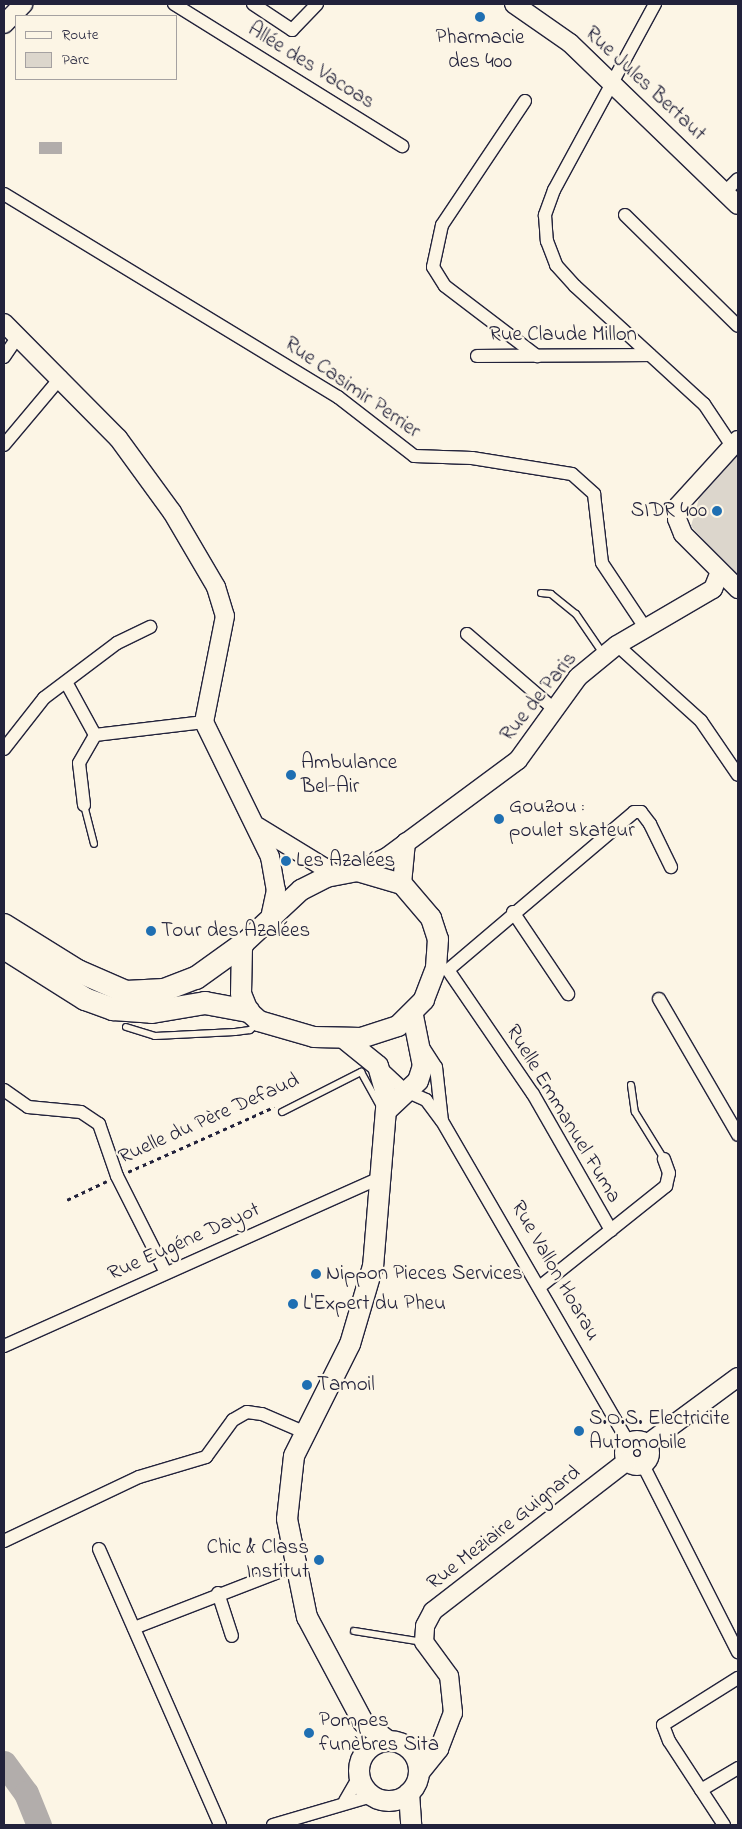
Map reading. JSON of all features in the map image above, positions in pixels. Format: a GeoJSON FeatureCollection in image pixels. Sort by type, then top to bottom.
{"type":"FeatureCollection","features":[{"type":"Feature","properties":{"kind":"highway"},"geometry":{"type":"LineString","coordinates":[[4,924],[78,971],[126,992],[164,990],[196,978],[242,945]]}},
{"type":"Feature","properties":{"kind":"highway"},"geometry":{"type":"LineString","coordinates":[[4,948],[85,1000],[113,1008],[152,1012],[205,1003],[253,1016]]}},
{"type":"Feature","properties":{"kind":"main road"},"geometry":{"type":"LineString","coordinates":[[357,871],[402,884],[431,918],[438,939],[442,969],[413,1016],[381,1033],[346,1040],[285,1032],[253,1016],[238,975],[242,945],[271,914],[306,887],[335,874],[357,871]]}},
{"type":"Feature","properties":{"kind":"main road"},"geometry":{"type":"LineString","coordinates":[[387,1110],[418,1080],[423,1066],[421,1044],[413,1016]]}},
{"type":"Feature","properties":{"kind":"main road"},"geometry":{"type":"LineString","coordinates":[[346,1040],[378,1066],[387,1110],[381,1177],[365,1304],[350,1344],[294,1456],[288,1487],[287,1519],[294,1566],[307,1617],[363,1722],[365,1752],[359,1777],[372,1796],[400,1797]]}},
{"type":"Feature","properties":{"kind":"main road"},"geometry":{"type":"LineString","coordinates":[[363,1722],[388,1741],[411,1751],[418,1774],[400,1797],[404,1825]]}},
{"type":"Feature","properties":{"kind":"main road"},"geometry":{"type":"LineString","coordinates":[[365,1752],[388,1741]]}},
{"type":"Feature","properties":{"kind":"main road"},"geometry":{"type":"LineString","coordinates":[[400,1797],[411,1825]]}},
{"type":"Feature","properties":{"kind":"street"},"geometry":{"type":"LineString","coordinates":[[4,24],[23,4]]}},
{"type":"Feature","properties":{"kind":"street","name":"Allée des Vacoas"},"geometry":{"type":"LineString","coordinates":[[174,4],[402,146]]}},
{"type":"Feature","properties":{"kind":"street"},"geometry":{"type":"LineString","coordinates":[[253,4],[292,30],[317,4]]}},
{"type":"Feature","properties":{"kind":"street","name":"Rue Jules Bertaut"},"geometry":{"type":"LineString","coordinates":[[514,4],[570,43],[738,205]]}},
{"type":"Feature","properties":{"kind":"street","name":"Rue Claude Millon"},"geometry":{"type":"LineString","coordinates":[[655,4],[554,190],[546,215],[547,241],[556,265],[569,279],[704,404],[735,443]]}},
{"type":"Feature","properties":{"kind":"street"},"geometry":{"type":"LineString","coordinates":[[525,101],[442,225],[433,267],[445,286],[537,356]]}},
{"type":"Feature","properties":{"kind":"street"},"geometry":{"type":"LineString","coordinates":[[725,192],[738,179]]}},
{"type":"Feature","properties":{"kind":"street","name":"Rue Casimir Perrier"},"geometry":{"type":"LineString","coordinates":[[4,194],[338,397],[414,456],[472,458],[572,474],[594,494],[602,564],[646,629]]}},
{"type":"Feature","properties":{"kind":"street"},"geometry":{"type":"LineString","coordinates":[[626,215],[738,326]]}},
{"type":"Feature","properties":{"kind":"street"},"geometry":{"type":"LineString","coordinates":[[4,323],[61,378],[118,438],[172,512],[216,587],[225,616],[204,722],[211,744],[258,827],[275,873],[271,914]]}},
{"type":"Feature","properties":{"kind":"street"},"geometry":{"type":"LineString","coordinates":[[4,357],[18,336]]}},
{"type":"Feature","properties":{"kind":"street","name":"Rue Claude Millon"},"geometry":{"type":"LineString","coordinates":[[477,356],[650,355]]}},
{"type":"Feature","properties":{"kind":"street"},"geometry":{"type":"LineString","coordinates":[[4,445],[61,378]]}},
{"type":"Feature","properties":{"kind":"street"},"geometry":{"type":"LineString","coordinates":[[735,443],[678,506],[676,519],[678,528],[716,582],[738,596]]}},
{"type":"Feature","properties":{"kind":"street"},"geometry":{"type":"LineString","coordinates":[[716,582],[738,589]]}},
{"type":"Feature","properties":{"kind":"street","name":"Rue de Paris"},"geometry":{"type":"LineString","coordinates":[[357,871],[406,842],[518,760],[578,677],[611,650],[716,582]]}},
{"type":"Feature","properties":{"kind":"street"},"geometry":{"type":"LineString","coordinates":[[4,748],[44,698],[117,643],[150,627]]}},
{"type":"Feature","properties":{"kind":"street"},"geometry":{"type":"LineString","coordinates":[[467,634],[555,710]]}},
{"type":"Feature","properties":{"kind":"street"},"geometry":{"type":"LineString","coordinates":[[611,650],[704,718],[738,775]]}},
{"type":"Feature","properties":{"kind":"street"},"geometry":{"type":"LineString","coordinates":[[66,682],[95,735]]}},
{"type":"Feature","properties":{"kind":"street"},"geometry":{"type":"LineString","coordinates":[[95,735],[204,722]]}},
{"type":"Feature","properties":{"kind":"street"},"geometry":{"type":"LineString","coordinates":[[84,805],[79,763],[95,735]]}},
{"type":"Feature","properties":{"kind":"street"},"geometry":{"type":"LineString","coordinates":[[442,969],[634,812],[642,812],[671,867]]}},
{"type":"Feature","properties":{"kind":"street"},"geometry":{"type":"LineString","coordinates":[[258,827],[335,874]]}},
{"type":"Feature","properties":{"kind":"street"},"geometry":{"type":"LineString","coordinates":[[402,884],[406,842]]}},
{"type":"Feature","properties":{"kind":"street"},"geometry":{"type":"LineString","coordinates":[[513,912],[568,994]]}},
{"type":"Feature","properties":{"kind":"street","name":"Ruelle Emmanuel Fuma"},"geometry":{"type":"LineString","coordinates":[[442,969],[533,1094],[611,1230]]}},
{"type":"Feature","properties":{"kind":"street"},"geometry":{"type":"LineString","coordinates":[[659,999],[738,1135]]}},
{"type":"Feature","properties":{"kind":"street","name":"Rue Vallon Hoarau"},"geometry":{"type":"LineString","coordinates":[[421,1044],[436,1067],[442,1121]]}},
{"type":"Feature","properties":{"kind":"street","name":"Rue Vallon Hoarau"},"geometry":{"type":"LineString","coordinates":[[378,1066],[406,1091],[426,1100],[442,1121],[638,1444]]}},
{"type":"Feature","properties":{"kind":"street"},"geometry":{"type":"LineString","coordinates":[[4,1090],[28,1108],[92,1117],[106,1136],[117,1176],[164,1271]]}},
{"type":"Feature","properties":{"kind":"street"},"geometry":{"type":"LineString","coordinates":[[542,1285],[666,1186],[669,1174],[664,1159]]}},
{"type":"Feature","properties":{"kind":"street","name":"Rue Eugéne Dayot"},"geometry":{"type":"LineString","coordinates":[[4,1346],[164,1271],[381,1177]]}},
{"type":"Feature","properties":{"kind":"street"},"geometry":{"type":"LineString","coordinates":[[738,1376],[638,1444],[624,1451],[635,1463],[738,1652]]}},
{"type":"Feature","properties":{"kind":"street"},"geometry":{"type":"LineString","coordinates":[[4,1540],[139,1477],[206,1457],[234,1420],[247,1412],[262,1414],[306,1433]]}},
{"type":"Feature","properties":{"kind":"street"},"geometry":{"type":"LineString","coordinates":[[635,1463],[650,1458],[638,1444]]}},
{"type":"Feature","properties":{"kind":"street","name":"Rue Meziaire Guignard"},"geometry":{"type":"LineString","coordinates":[[424,1642],[425,1626],[433,1611],[635,1463]]}},
{"type":"Feature","properties":{"kind":"street"},"geometry":{"type":"LineString","coordinates":[[99,1549],[220,1825]]}},
{"type":"Feature","properties":{"kind":"street"},"geometry":{"type":"LineString","coordinates":[[134,1628],[218,1593],[294,1566]]}},
{"type":"Feature","properties":{"kind":"street"},"geometry":{"type":"LineString","coordinates":[[218,1593],[232,1636]]}},
{"type":"Feature","properties":{"kind":"street"},"geometry":{"type":"LineString","coordinates":[[418,1774],[438,1749],[447,1733],[454,1699],[448,1676],[424,1642]]}},
{"type":"Feature","properties":{"kind":"street"},"geometry":{"type":"LineString","coordinates":[[724,1825],[663,1725],[738,1678]]}},
{"type":"Feature","properties":{"kind":"street"},"geometry":{"type":"LineString","coordinates":[[411,1751],[438,1749]]}},
{"type":"Feature","properties":{"kind":"street"},"geometry":{"type":"LineString","coordinates":[[701,1790],[738,1768]]}},
{"type":"Feature","properties":{"kind":"street"},"geometry":{"type":"LineString","coordinates":[[345,1801],[359,1777]]}},
{"type":"Feature","properties":{"kind":"street"},"geometry":{"type":"LineString","coordinates":[[273,1825],[345,1801],[372,1796]]}},
{"type":"Feature","properties":{"kind":"lane"},"geometry":{"type":"LineString","coordinates":[[542,593],[552,594],[576,614],[611,650]]}},
{"type":"Feature","properties":{"kind":"lane"},"geometry":{"type":"LineString","coordinates":[[84,805],[94,844]]}},
{"type":"Feature","properties":{"kind":"lane"},"geometry":{"type":"LineString","coordinates":[[126,1027],[155,1036],[220,1034],[250,1030],[253,1016]]}},
{"type":"Feature","properties":{"kind":"lane"},"geometry":{"type":"LineString","coordinates":[[282,1112],[360,1072],[387,1110]]}},
{"type":"Feature","properties":{"kind":"lane"},"geometry":{"type":"LineString","coordinates":[[631,1085],[635,1112],[664,1159]]}},
{"type":"Feature","properties":{"kind":"lane"},"geometry":{"type":"LineString","coordinates":[[354,1631],[424,1642]]}},
{"type":"Feature","properties":{"kind":"path","name":"Ruelle du Père Defaud"},"geometry":{"type":"LineString","coordinates":[[67,1200],[280,1104]]}},
{"type":"Feature","properties":{"kind":"green space","name":"SIDR 400"},"geometry":{"type":"Polygon","coordinates":[[[738,453],[738,578],[691,526],[700,495],[738,453]]]}},
{"type":"Feature","properties":{"kind":"shaded area"},"geometry":{"type":"Polygon","coordinates":[[[39,142],[62,142],[62,154],[39,154],[39,142]]]}},
{"type":"Feature","properties":{"kind":"waterway"},"geometry":{"type":"LineString","coordinates":[[4,1763],[26,1793],[39,1825]]}},
{"type":"Feature","properties":{"kind":"place","name":"Pharmacie des 400"},"geometry":{"type":"Point","coordinates":[480,17]}},
{"type":"Feature","properties":{"kind":"place","name":"SIDR 400"},"geometry":{"type":"Point","coordinates":[717,511]}},
{"type":"Feature","properties":{"kind":"place","name":"Ambulance Bel-Air"},"geometry":{"type":"Point","coordinates":[291,775]}},
{"type":"Feature","properties":{"kind":"place","name":"Gouzou : poulet skateur"},"geometry":{"type":"Point","coordinates":[499,819]}},
{"type":"Feature","properties":{"kind":"place","name":"Les Azalées"},"geometry":{"type":"Point","coordinates":[286,861]}},
{"type":"Feature","properties":{"kind":"place","name":"Tour des Azalées"},"geometry":{"type":"Point","coordinates":[151,931]}},
{"type":"Feature","properties":{"kind":"place","name":"Nippon Pieces Services"},"geometry":{"type":"Point","coordinates":[316,1274]}},
{"type":"Feature","properties":{"kind":"place","name":"L'Expert du Pheu"},"geometry":{"type":"Point","coordinates":[293,1304]}},
{"type":"Feature","properties":{"kind":"place","name":"Tamoil"},"geometry":{"type":"Point","coordinates":[307,1385]}},
{"type":"Feature","properties":{"kind":"place","name":"S.O.S. Electricite Automobile"},"geometry":{"type":"Point","coordinates":[579,1431]}},
{"type":"Feature","properties":{"kind":"place","name":"Chic & Class Institut"},"geometry":{"type":"Point","coordinates":[319,1560]}},
{"type":"Feature","properties":{"kind":"place","name":"Pompes funèbres Sita"},"geometry":{"type":"Point","coordinates":[309,1733]}}]}
